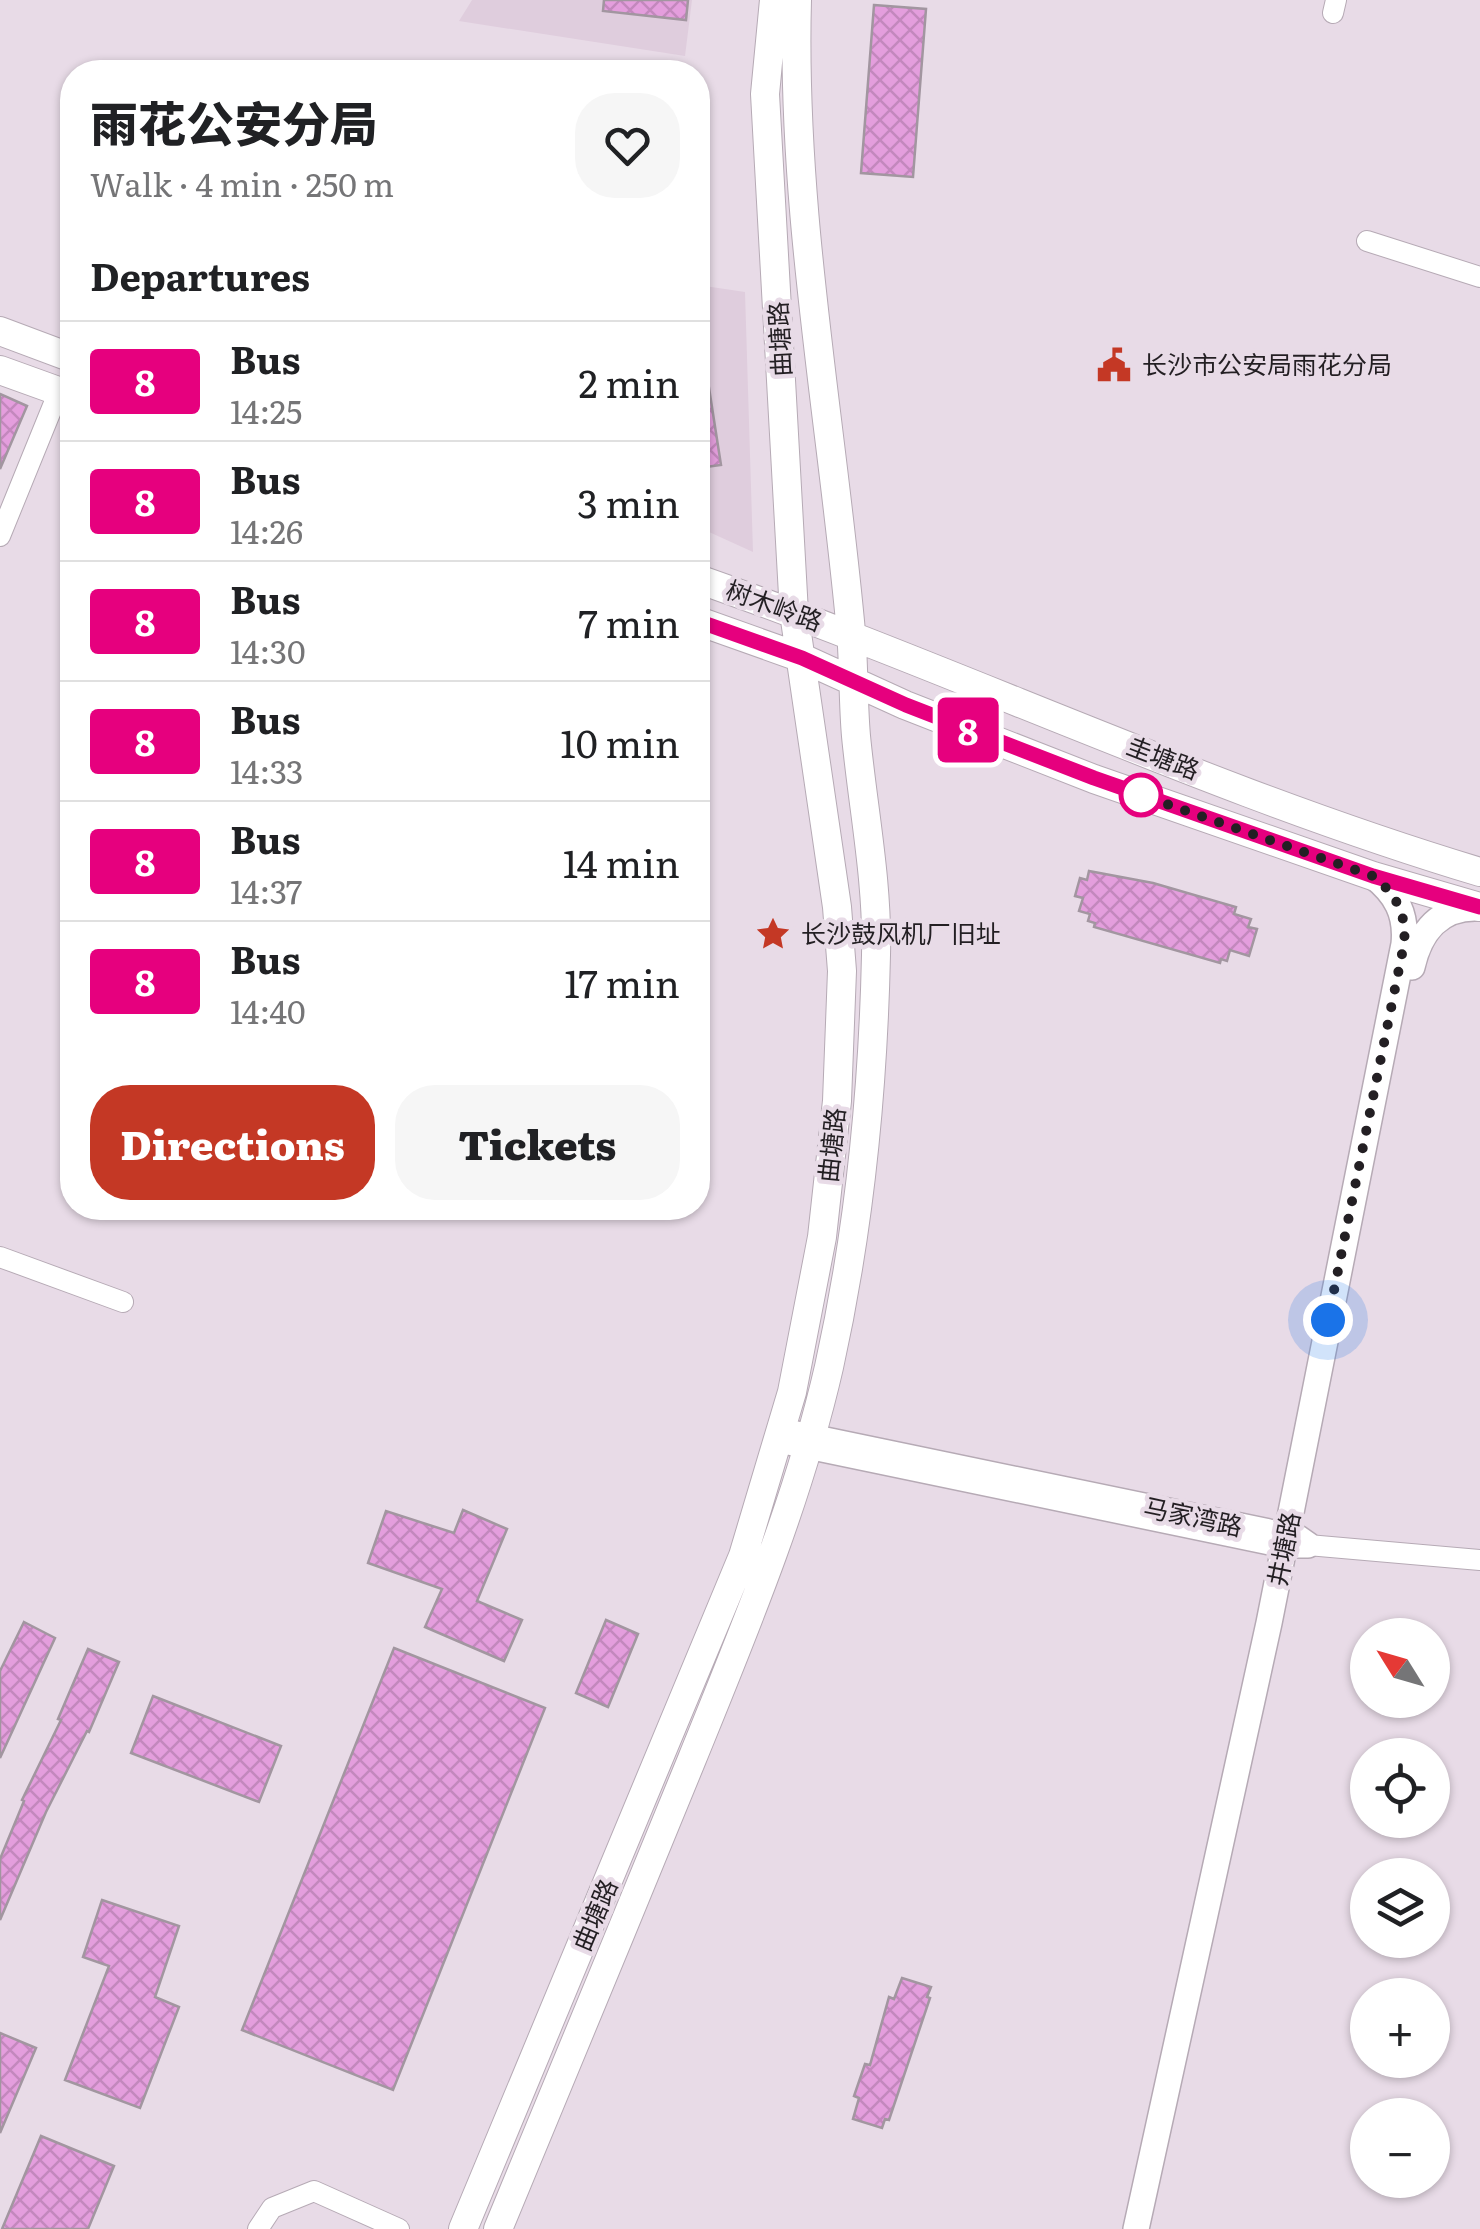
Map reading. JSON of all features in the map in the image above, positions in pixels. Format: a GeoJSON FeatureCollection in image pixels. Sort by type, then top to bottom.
{"type":"FeatureCollection","features":[{"type":"Feature","properties":{"kind":"main road","name":"曲塘路"},"geometry":{"type":"LineString","coordinates":[[498,2229],[743,1632],[793,1496],[794,1439],[837,1101],[842,971],[794,613],[765,94],[774,0]]}},
{"type":"Feature","properties":{"kind":"main road","name":"曲塘路"},"geometry":{"type":"LineString","coordinates":[[463,2229],[743,1556],[828,1369],[852,1247],[866,1143],[875,900],[856,733],[851,634],[816,351],[795,73],[797,0]]}},
{"type":"Feature","properties":{"kind":"main road"},"geometry":{"type":"LineString","coordinates":[[0,331],[60,354]]}},
{"type":"Feature","properties":{"kind":"main road"},"geometry":{"type":"LineString","coordinates":[[0,370],[60,392]]}},
{"type":"Feature","properties":{"kind":"main road","name":"树木岭路"},"geometry":{"type":"LineString","coordinates":[[710,583],[851,634]]}},
{"type":"Feature","properties":{"kind":"main road","name":"树木岭路"},"geometry":{"type":"LineString","coordinates":[[710,625],[853,681]]}},
{"type":"Feature","properties":{"kind":"main road","name":"圭塘路"},"geometry":{"type":"LineString","coordinates":[[851,634],[1044,713],[1404,849],[1480,872]]}},
{"type":"Feature","properties":{"kind":"main road","name":"圭塘路"},"geometry":{"type":"LineString","coordinates":[[853,681],[1094,778],[1373,876],[1480,908]]}},
{"type":"Feature","properties":{"kind":"street"},"geometry":{"type":"LineString","coordinates":[[1367,241],[1480,277]]}},
{"type":"Feature","properties":{"kind":"street"},"geometry":{"type":"LineString","coordinates":[[0,536],[60,407]]}},
{"type":"Feature","properties":{"kind":"street","name":"井塘路"},"geometry":{"type":"LineString","coordinates":[[1136,2229],[1294,1542],[1404,944],[1404,914],[1390,891],[1373,876]]}},
{"type":"Feature","properties":{"kind":"street","name":"井塘路"},"geometry":{"type":"LineString","coordinates":[[1147,2229],[1416,948],[1422,935],[1444,914],[1480,908]]}},
{"type":"Feature","properties":{"kind":"street"},"geometry":{"type":"LineString","coordinates":[[0,1257],[123,1302]]}},
{"type":"Feature","properties":{"kind":"street","name":"马家湾路"},"geometry":{"type":"LineString","coordinates":[[794,1439],[1294,1542]]}},
{"type":"Feature","properties":{"kind":"street"},"geometry":{"type":"LineString","coordinates":[[1294,1542],[1480,1560]]}},
{"type":"Feature","properties":{"kind":"street"},"geometry":{"type":"LineString","coordinates":[[258,2229],[272,2208],[314,2191],[399,2229]]}},
{"type":"Feature","properties":{"kind":"shaded area"},"geometry":{"type":"Polygon","coordinates":[[[472,0],[692,0],[685,56],[459,21],[472,0]]]}},
{"type":"Feature","properties":{"kind":"shaded area"},"geometry":{"type":"Polygon","coordinates":[[[710,287],[745,292],[753,552],[710,532],[710,287]]]}},
{"type":"Feature","properties":{"kind":"building"},"geometry":{"type":"Polygon","coordinates":[[[604,0],[688,0],[686,20],[603,11],[604,0]]]}},
{"type":"Feature","properties":{"kind":"building"},"geometry":{"type":"Polygon","coordinates":[[[874,5],[926,9],[913,177],[861,173],[874,5]]]}},
{"type":"Feature","properties":{"kind":"building"},"geometry":{"type":"Polygon","coordinates":[[[0,394],[27,406],[0,469],[0,394]]]}},
{"type":"Feature","properties":{"kind":"building"},"geometry":{"type":"Polygon","coordinates":[[[710,394],[721,465],[710,466],[710,394]]]}},
{"type":"Feature","properties":{"kind":"building"},"geometry":{"type":"Polygon","coordinates":[[[1089,871],[1153,883],[1236,907],[1234,914],[1251,919],[1248,927],[1257,929],[1249,956],[1230,950],[1227,961],[1221,959],[1220,963],[1094,927],[1095,923],[1088,921],[1090,914],[1079,911],[1083,898],[1075,896],[1080,878],[1087,880],[1089,871]]]}},
{"type":"Feature","properties":{"kind":"building"},"geometry":{"type":"Polygon","coordinates":[[[463,1510],[507,1529],[477,1601],[522,1620],[504,1661],[425,1627],[442,1589],[368,1563],[386,1511],[454,1533],[463,1510]]]}},
{"type":"Feature","properties":{"kind":"building"},"geometry":{"type":"Polygon","coordinates":[[[606,1620],[638,1634],[608,1707],[576,1693],[606,1620]]]}},
{"type":"Feature","properties":{"kind":"building"},"geometry":{"type":"Polygon","coordinates":[[[24,1622],[55,1638],[0,1758],[0,1671],[24,1622]]]}},
{"type":"Feature","properties":{"kind":"building"},"geometry":{"type":"Polygon","coordinates":[[[394,1648],[545,1708],[393,2090],[242,2030],[394,1648]]]}},
{"type":"Feature","properties":{"kind":"building"},"geometry":{"type":"Polygon","coordinates":[[[88,1649],[119,1662],[89,1732],[46,1812],[0,1920],[0,1859],[88,1649]]]}},
{"type":"Feature","properties":{"kind":"building"},"geometry":{"type":"Polygon","coordinates":[[[153,1696],[281,1746],[259,1802],[131,1753],[153,1696]]]}},
{"type":"Feature","properties":{"kind":"building"},"geometry":{"type":"Polygon","coordinates":[[[102,1900],[179,1926],[155,1997],[179,2007],[140,2108],[65,2080],[109,1966],[83,1957],[102,1900]]]}},
{"type":"Feature","properties":{"kind":"building"},"geometry":{"type":"Polygon","coordinates":[[[902,1978],[931,1987],[927,1997],[930,1998],[889,2120],[885,2119],[882,2128],[853,2119],[859,2098],[854,2096],[865,2064],[870,2065],[889,1997],[894,1999],[902,1978]]]}},
{"type":"Feature","properties":{"kind":"building"},"geometry":{"type":"Polygon","coordinates":[[[0,2033],[36,2048],[0,2133],[0,2033]]]}},
{"type":"Feature","properties":{"kind":"building"},"geometry":{"type":"Polygon","coordinates":[[[41,2136],[114,2166],[88,2229],[2,2229],[41,2136]]]}},
{"type":"Feature","properties":{"kind":"bus line","name":"8"},"geometry":{"type":"LineString","coordinates":[[710,625],[802,658],[906,705],[1094,778],[1373,876],[1480,907]]}},
{"type":"Feature","properties":{"kind":"place","name":"长沙市公安局雨花分局"},"geometry":{"type":"Point","coordinates":[1114,365]}},
{"type":"Feature","properties":{"kind":"place","name":"长沙鼓风机厂旧址"},"geometry":{"type":"Point","coordinates":[773,934]}},
{"type":"Feature","properties":{"kind":"route"},"geometry":{"type":"LineString","coordinates":[[1141,795],[1129,791],[1373,876],[1390,891],[1404,914],[1404,944],[1328,1320]]}}]}
